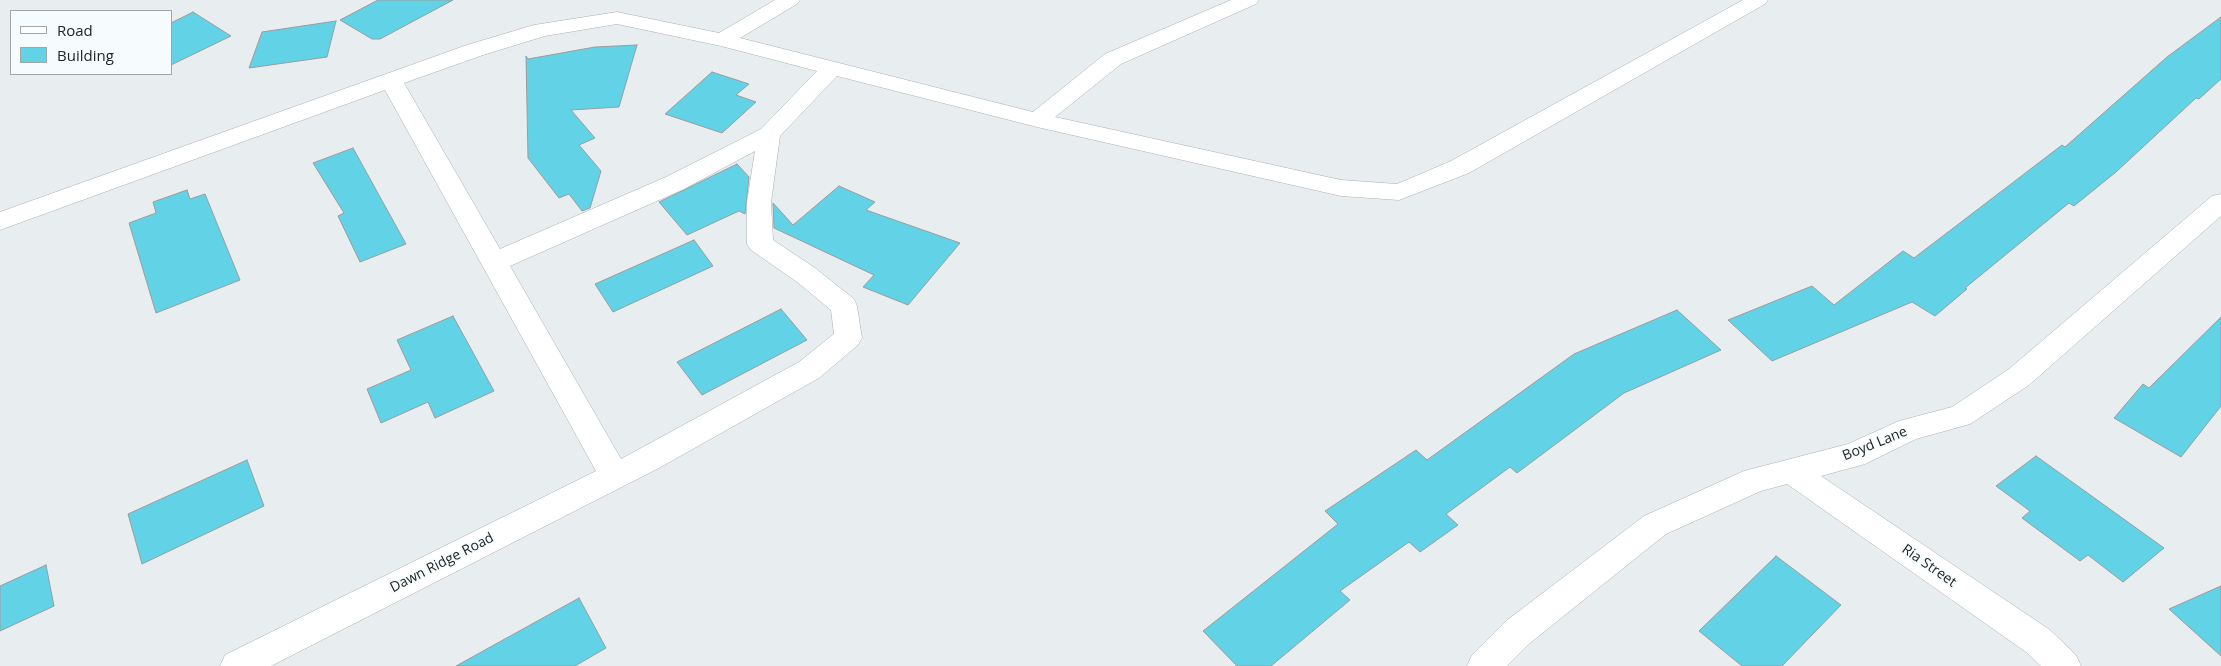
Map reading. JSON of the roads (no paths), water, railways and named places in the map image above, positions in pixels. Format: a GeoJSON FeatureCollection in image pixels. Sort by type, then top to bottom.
{"type":"FeatureCollection","features":[{"type":"Feature","properties":{"kind":"street"},"geometry":{"type":"LineString","coordinates":[[722,40],[790,0]]}},
{"type":"Feature","properties":{"kind":"street"},"geometry":{"type":"LineString","coordinates":[[1037,120],[1113,59],[1249,0]]}},
{"type":"Feature","properties":{"kind":"street"},"geometry":{"type":"LineString","coordinates":[[0,221],[475,50],[542,30],[617,18],[722,40],[1037,120],[1341,188],[1399,192],[1460,167],[1758,0]]}},
{"type":"Feature","properties":{"kind":"street"},"geometry":{"type":"LineString","coordinates":[[495,262],[675,183],[769,134],[832,68]]}},
{"type":"Feature","properties":{"kind":"street"},"geometry":{"type":"LineString","coordinates":[[391,80],[615,476]]}},
{"type":"Feature","properties":{"kind":"street","name":"Dawn Ridge Road"},"geometry":{"type":"LineString","coordinates":[[237,666],[648,459],[809,370],[848,338],[844,306],[806,275],[760,244],[759,202],[769,134]]}},
{"type":"Feature","properties":{"kind":"street","name":"Boyd Lane"},"geometry":{"type":"LineString","coordinates":[[1484,666],[1518,632],[1655,525],[1755,480],[1854,455],[1909,429],[1960,416],[2019,377],[2221,202]]}},
{"type":"Feature","properties":{"kind":"street","name":"Ria Street"},"geometry":{"type":"LineString","coordinates":[[1791,471],[2038,641],[2064,666]]}}]}
